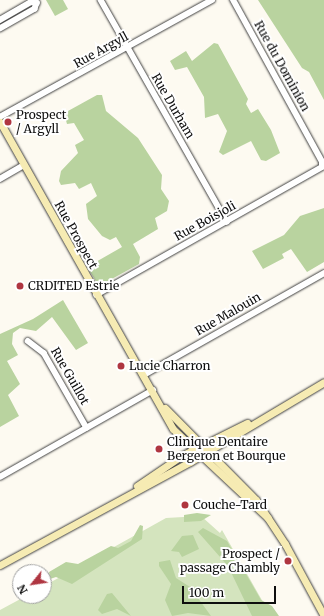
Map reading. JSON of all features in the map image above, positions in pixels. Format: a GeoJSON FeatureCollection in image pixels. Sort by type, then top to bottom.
{"type":"FeatureCollection","features":[{"type":"Feature","properties":{"kind":"street","name":"Rue Durham"},"geometry":{"type":"LineString","coordinates":[[101,0],[227,222]]}},
{"type":"Feature","properties":{"kind":"street","name":"Rue Argyll"},"geometry":{"type":"LineString","coordinates":[[0,117],[128,48],[212,0]]}},
{"type":"Feature","properties":{"kind":"street","name":"Rue du Dominion"},"geometry":{"type":"LineString","coordinates":[[232,0],[323,164]]}},
{"type":"Feature","properties":{"kind":"street"},"geometry":{"type":"LineString","coordinates":[[0,20],[31,2],[37,3],[35,9],[0,29]]}},
{"type":"Feature","properties":{"kind":"street","name":"Rue Prospect"},"geometry":{"type":"LineString","coordinates":[[0,122],[96,295],[159,400],[173,429],[200,456],[268,518]]}},
{"type":"Feature","properties":{"kind":"street","name":"Rue Boisjoli"},"geometry":{"type":"LineString","coordinates":[[96,295],[227,222],[323,164]]}},
{"type":"Feature","properties":{"kind":"street"},"geometry":{"type":"LineString","coordinates":[[0,179],[24,165]]}},
{"type":"Feature","properties":{"kind":"street","name":"Rue Malouin"},"geometry":{"type":"LineString","coordinates":[[144,375],[324,273]]}},
{"type":"Feature","properties":{"kind":"street","name":"Rue Guillot"},"geometry":{"type":"LineString","coordinates":[[28,340],[44,352],[87,428]]}},
{"type":"Feature","properties":{"kind":"street"},"geometry":{"type":"LineString","coordinates":[[0,565],[132,491],[200,456],[264,416],[324,382]]}},
{"type":"Feature","properties":{"kind":"street"},"geometry":{"type":"LineString","coordinates":[[0,477],[153,390]]}},
{"type":"Feature","properties":{"kind":"street","name":"Rue Prospect"},"geometry":{"type":"LineString","coordinates":[[159,400],[247,489],[268,518],[324,616]]}},
{"type":"Feature","properties":{"kind":"street"},"geometry":{"type":"LineString","coordinates":[[132,491],[152,473],[194,449],[264,416]]}},
{"type":"Feature","properties":{"kind":"green space"},"geometry":{"type":"Polygon","coordinates":[[[46,0],[63,0],[68,9],[55,16],[46,0]]]}},
{"type":"Feature","properties":{"kind":"green space"},"geometry":{"type":"Polygon","coordinates":[[[258,0],[324,0],[324,100],[309,72],[302,68],[258,0]]]}},
{"type":"Feature","properties":{"kind":"green space"},"geometry":{"type":"Polygon","coordinates":[[[214,43],[218,44],[248,99],[246,104],[251,113],[258,109],[271,130],[280,153],[266,161],[261,160],[251,141],[223,155],[219,152],[227,131],[218,114],[205,118],[204,97],[187,67],[175,70],[170,61],[186,51],[192,61],[214,43]]]}},
{"type":"Feature","properties":{"kind":"green space"},"geometry":{"type":"Polygon","coordinates":[[[97,95],[102,95],[106,111],[138,138],[162,175],[161,189],[169,201],[167,211],[155,218],[158,229],[133,244],[140,257],[139,264],[99,286],[87,267],[122,247],[116,237],[110,240],[102,236],[88,219],[86,204],[97,196],[91,183],[79,189],[75,183],[61,185],[59,181],[61,171],[78,153],[75,145],[84,140],[74,123],[67,124],[65,117],[68,111],[97,95]]]}},
{"type":"Feature","properties":{"kind":"green space"},"geometry":{"type":"Polygon","coordinates":[[[324,208],[324,262],[307,272],[291,249],[282,254],[284,258],[263,269],[252,251],[284,235],[300,216],[324,208]]]}},
{"type":"Feature","properties":{"kind":"green space"},"geometry":{"type":"Polygon","coordinates":[[[63,300],[88,343],[76,350],[52,317],[36,331],[20,328],[13,333],[12,344],[18,355],[7,361],[20,384],[8,395],[19,416],[0,427],[0,334],[33,319],[63,300]]]}},
{"type":"Feature","properties":{"kind":"green space"},"geometry":{"type":"Polygon","coordinates":[[[197,513],[211,515],[201,521],[184,522],[184,515],[197,513]]]}},
{"type":"Feature","properties":{"kind":"green space"},"geometry":{"type":"Polygon","coordinates":[[[201,516],[220,533],[222,530],[271,616],[0,616],[0,610],[12,604],[52,604],[52,582],[166,518],[201,516]]]}},
{"type":"Feature","properties":{"kind":"green space"},"geometry":{"type":"Polygon","coordinates":[[[140,525],[143,526],[142,539],[72,584],[56,577],[52,578],[52,570],[66,562],[78,564],[111,546],[118,548],[131,541],[140,525]]]}},
{"type":"Feature","properties":{"kind":"green space"},"geometry":{"type":"Polygon","coordinates":[[[203,528],[227,541],[261,600],[272,606],[279,616],[252,616],[228,566],[198,532],[203,528]]]}},
{"type":"Feature","properties":{"kind":"green space"},"geometry":{"type":"Polygon","coordinates":[[[193,535],[199,549],[182,557],[179,552],[171,551],[182,536],[193,535]]]}},
{"type":"Feature","properties":{"kind":"green space"},"geometry":{"type":"Polygon","coordinates":[[[170,560],[176,578],[190,587],[211,616],[188,613],[172,616],[165,600],[171,584],[159,566],[159,562],[170,560]]]}},
{"type":"Feature","properties":{"kind":"green space"},"geometry":{"type":"Polygon","coordinates":[[[112,593],[131,616],[117,609],[102,614],[98,610],[107,594],[112,593]]]}},
{"type":"Feature","properties":{"kind":"place","name":"Prospect / Argyll"},"geometry":{"type":"Point","coordinates":[8,122]}},
{"type":"Feature","properties":{"kind":"place","name":"CRDITED Estrie"},"geometry":{"type":"Point","coordinates":[20,286]}},
{"type":"Feature","properties":{"kind":"place","name":"Lucie Charron"},"geometry":{"type":"Point","coordinates":[121,366]}},
{"type":"Feature","properties":{"kind":"place","name":"Clinique Dentaire Bergeron et Bourque"},"geometry":{"type":"Point","coordinates":[159,449]}},
{"type":"Feature","properties":{"kind":"place","name":"Couche-Tard"},"geometry":{"type":"Point","coordinates":[185,505]}},
{"type":"Feature","properties":{"kind":"place","name":"Prospect / passage Chambly"},"geometry":{"type":"Point","coordinates":[288,561]}}]}
